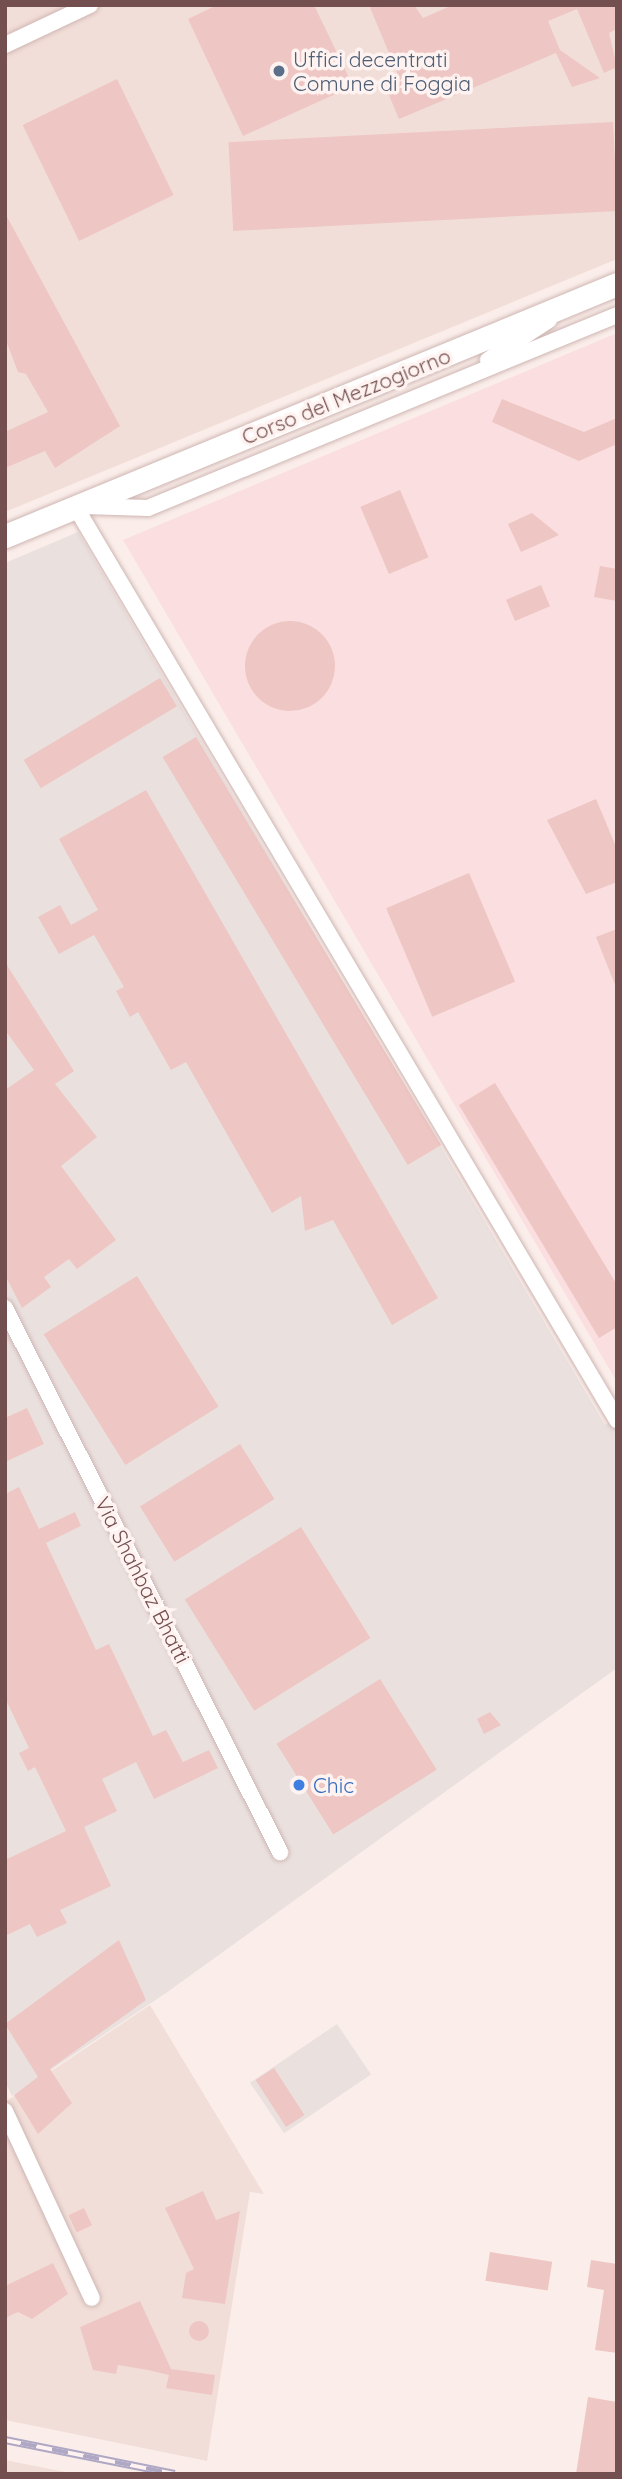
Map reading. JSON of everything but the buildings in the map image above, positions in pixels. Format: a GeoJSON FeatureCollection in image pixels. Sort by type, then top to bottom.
{"type":"FeatureCollection","features":[{"type":"Feature","properties":{"kind":"main road","name":"Corso del Mezzogiorno"},"geometry":{"type":"LineString","coordinates":[[5,536],[617,284]]}},
{"type":"Feature","properties":{"kind":"main road"},"geometry":{"type":"LineString","coordinates":[[576,303],[617,295]]}},
{"type":"Feature","properties":{"kind":"street"},"geometry":{"type":"LineString","coordinates":[[5,45],[90,5]]}},
{"type":"Feature","properties":{"kind":"street"},"geometry":{"type":"LineString","coordinates":[[454,382],[576,303]]}},
{"type":"Feature","properties":{"kind":"street","name":"Corso del Mezzogiorno"},"geometry":{"type":"LineString","coordinates":[[75,506],[148,508],[617,315]]}},
{"type":"Feature","properties":{"kind":"street"},"geometry":{"type":"LineString","coordinates":[[75,506],[617,1420]]}},
{"type":"Feature","properties":{"kind":"street","name":"Via Shahbaz Bhatti"},"geometry":{"type":"LineString","coordinates":[[5,1308],[280,1852]]}},
{"type":"Feature","properties":{"kind":"street"},"geometry":{"type":"LineString","coordinates":[[5,2111],[93,2298]]}},
{"type":"Feature","properties":{"kind":"shaded area"},"geometry":{"type":"Polygon","coordinates":[[[5,5],[617,5],[617,259],[5,512],[5,5]]]}},
{"type":"Feature","properties":{"kind":"shaded area"},"geometry":{"type":"Polygon","coordinates":[[[617,333],[617,1382],[123,540],[617,333]]]}},
{"type":"Feature","properties":{"kind":"shaded area"},"geometry":{"type":"Polygon","coordinates":[[[78,532],[605,1425],[617,1418],[617,1668],[166,1993],[12,2096],[5,2082],[5,563],[78,532]]]}},
{"type":"Feature","properties":{"kind":"shaded area"},"geometry":{"type":"Polygon","coordinates":[[[150,2005],[264,2194],[250,2192],[207,2461],[5,2420],[5,2102],[150,2005]]]}},
{"type":"Feature","properties":{"kind":"shaded area"},"geometry":{"type":"Polygon","coordinates":[[[337,2024],[371,2075],[284,2133],[250,2083],[337,2024]]]}},
{"type":"Feature","properties":{"kind":"shaded area"},"geometry":{"type":"Polygon","coordinates":[[[5,2460],[76,2474],[5,2474],[5,2460]]]}},
{"type":"Feature","properties":{"kind":"railway"},"geometry":{"type":"LineString","coordinates":[[5,2440],[175,2474]]}},
{"type":"Feature","properties":{"kind":"place","name":"Uffici decentrati Comune di Foggia"},"geometry":{"type":"Point","coordinates":[279,71]}},
{"type":"Feature","properties":{"kind":"place","name":"Chic"},"geometry":{"type":"Point","coordinates":[299,1785]}}]}
